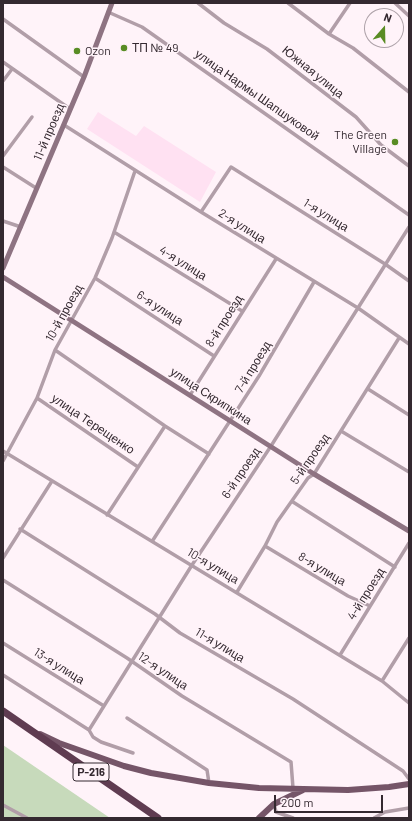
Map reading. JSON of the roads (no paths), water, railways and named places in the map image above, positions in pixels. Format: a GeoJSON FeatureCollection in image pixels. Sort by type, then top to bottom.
{"type":"FeatureCollection","features":[{"type":"Feature","properties":{"kind":"highway","name":"Р-216"},"geometry":{"type":"LineString","coordinates":[[3,711],[158,818]]}},
{"type":"Feature","properties":{"kind":"main road"},"geometry":{"type":"LineString","coordinates":[[25,726],[59,743],[124,766],[151,773],[209,784],[348,790],[409,784]]}},
{"type":"Feature","properties":{"kind":"main road"},"geometry":{"type":"LineString","coordinates":[[260,818],[274,804],[306,789]]}},
{"type":"Feature","properties":{"kind":"street","name":"11-й проезд"},"geometry":{"type":"LineString","coordinates":[[3,268],[84,77],[112,3]]}},
{"type":"Feature","properties":{"kind":"street","name":"Южная улица"},"geometry":{"type":"LineString","coordinates":[[198,3],[224,23],[267,48],[356,117],[381,144],[409,166]]}},
{"type":"Feature","properties":{"kind":"street"},"geometry":{"type":"LineString","coordinates":[[288,3],[329,34],[360,53],[409,92]]}},
{"type":"Feature","properties":{"kind":"street"},"geometry":{"type":"LineString","coordinates":[[329,34],[350,3]]}},
{"type":"Feature","properties":{"kind":"street"},"geometry":{"type":"LineString","coordinates":[[394,3],[409,16]]}},
{"type":"Feature","properties":{"kind":"street","name":"улица Нармы Шапшуковой"},"geometry":{"type":"LineString","coordinates":[[108,12],[142,27],[409,215]]}},
{"type":"Feature","properties":{"kind":"street"},"geometry":{"type":"LineString","coordinates":[[3,19],[84,77]]}},
{"type":"Feature","properties":{"kind":"street"},"geometry":{"type":"LineString","coordinates":[[3,62],[70,109]]}},
{"type":"Feature","properties":{"kind":"street"},"geometry":{"type":"LineString","coordinates":[[3,81],[12,69]]}},
{"type":"Feature","properties":{"kind":"street"},"geometry":{"type":"LineString","coordinates":[[3,156],[32,117]]}},
{"type":"Feature","properties":{"kind":"street","name":"2-я улица"},"geometry":{"type":"LineString","coordinates":[[64,125],[276,259],[358,308],[409,344]]}},
{"type":"Feature","properties":{"kind":"street"},"geometry":{"type":"LineString","coordinates":[[3,167],[36,188]]}},
{"type":"Feature","properties":{"kind":"street","name":"1-я улица"},"geometry":{"type":"LineString","coordinates":[[201,212],[230,167],[385,264],[409,282]]}},
{"type":"Feature","properties":{"kind":"street","name":"10-й проезд"},"geometry":{"type":"LineString","coordinates":[[3,461],[37,398],[55,350],[95,278],[114,232],[135,171]]}},
{"type":"Feature","properties":{"kind":"street"},"geometry":{"type":"LineString","coordinates":[[3,221],[21,227]]}},
{"type":"Feature","properties":{"kind":"street","name":"6-й проезд"},"geometry":{"type":"LineString","coordinates":[[89,730],[192,565],[271,446],[409,227]]}},
{"type":"Feature","properties":{"kind":"street","name":"4-я улица"},"geometry":{"type":"LineString","coordinates":[[114,232],[242,311]]}},
{"type":"Feature","properties":{"kind":"street","name":"8-й проезд"},"geometry":{"type":"LineString","coordinates":[[190,394],[276,259]]}},
{"type":"Feature","properties":{"kind":"street","name":"улица Скрипкина"},"geometry":{"type":"LineString","coordinates":[[3,277],[72,319],[314,474],[409,531]]}},
{"type":"Feature","properties":{"kind":"street","name":"6-я улица"},"geometry":{"type":"LineString","coordinates":[[95,278],[214,356]]}},
{"type":"Feature","properties":{"kind":"street","name":"7-й проезд"},"geometry":{"type":"LineString","coordinates":[[152,540],[259,376],[314,282]]}},
{"type":"Feature","properties":{"kind":"street","name":"5-й проезд"},"geometry":{"type":"LineString","coordinates":[[237,592],[265,546],[276,522],[293,502],[308,478],[314,474],[399,338]]}},
{"type":"Feature","properties":{"kind":"street"},"geometry":{"type":"LineString","coordinates":[[55,350],[165,426],[209,454]]}},
{"type":"Feature","properties":{"kind":"street"},"geometry":{"type":"LineString","coordinates":[[368,389],[409,415]]}},
{"type":"Feature","properties":{"kind":"street","name":"улица Терещенко"},"geometry":{"type":"LineString","coordinates":[[37,398],[138,467]]}},
{"type":"Feature","properties":{"kind":"street"},"geometry":{"type":"LineString","coordinates":[[107,515],[165,426]]}},
{"type":"Feature","properties":{"kind":"street"},"geometry":{"type":"LineString","coordinates":[[341,431],[409,472]]}},
{"type":"Feature","properties":{"kind":"street","name":"10-я улица"},"geometry":{"type":"LineString","coordinates":[[3,451],[107,515],[152,540],[382,681],[409,703]]}},
{"type":"Feature","properties":{"kind":"street"},"geometry":{"type":"LineString","coordinates":[[3,558],[20,529],[52,481]]}},
{"type":"Feature","properties":{"kind":"street"},"geometry":{"type":"LineString","coordinates":[[293,502],[395,567]]}},
{"type":"Feature","properties":{"kind":"street","name":"11-я улица"},"geometry":{"type":"LineString","coordinates":[[20,529],[160,617],[180,633],[306,708],[403,771],[409,779]]}},
{"type":"Feature","properties":{"kind":"street","name":"4-й проезд"},"geometry":{"type":"LineString","coordinates":[[340,655],[409,543]]}},
{"type":"Feature","properties":{"kind":"street","name":"8-я улица"},"geometry":{"type":"LineString","coordinates":[[265,546],[348,596],[370,606]]}},
{"type":"Feature","properties":{"kind":"street","name":"12-я улица"},"geometry":{"type":"LineString","coordinates":[[3,580],[132,662],[182,696],[291,762],[293,788]]}},
{"type":"Feature","properties":{"kind":"street"},"geometry":{"type":"LineString","coordinates":[[382,681],[409,638]]}},
{"type":"Feature","properties":{"kind":"street","name":"13-я улица"},"geometry":{"type":"LineString","coordinates":[[3,643],[104,706]]}},
{"type":"Feature","properties":{"kind":"street"},"geometry":{"type":"LineString","coordinates":[[3,675],[89,730],[93,737],[101,742],[133,753]]}},
{"type":"Feature","properties":{"kind":"street"},"geometry":{"type":"LineString","coordinates":[[127,718],[206,770],[209,784]]}},
{"type":"Feature","properties":{"kind":"street"},"geometry":{"type":"LineString","coordinates":[[274,804],[276,812],[293,818]]}},
{"type":"Feature","properties":{"kind":"street"},"geometry":{"type":"LineString","coordinates":[[3,805],[26,818]]}},
{"type":"Feature","properties":{"kind":"street"},"geometry":{"type":"LineString","coordinates":[[374,818],[385,812],[409,808]]}},
{"type":"Feature","properties":{"kind":"place","name":"ТП № 49"},"geometry":{"type":"Point","coordinates":[124,48]}},
{"type":"Feature","properties":{"kind":"place","name":"Ozon"},"geometry":{"type":"Point","coordinates":[77,51]}},
{"type":"Feature","properties":{"kind":"place","name":"The Green Village"},"geometry":{"type":"Point","coordinates":[395,142]}}]}
